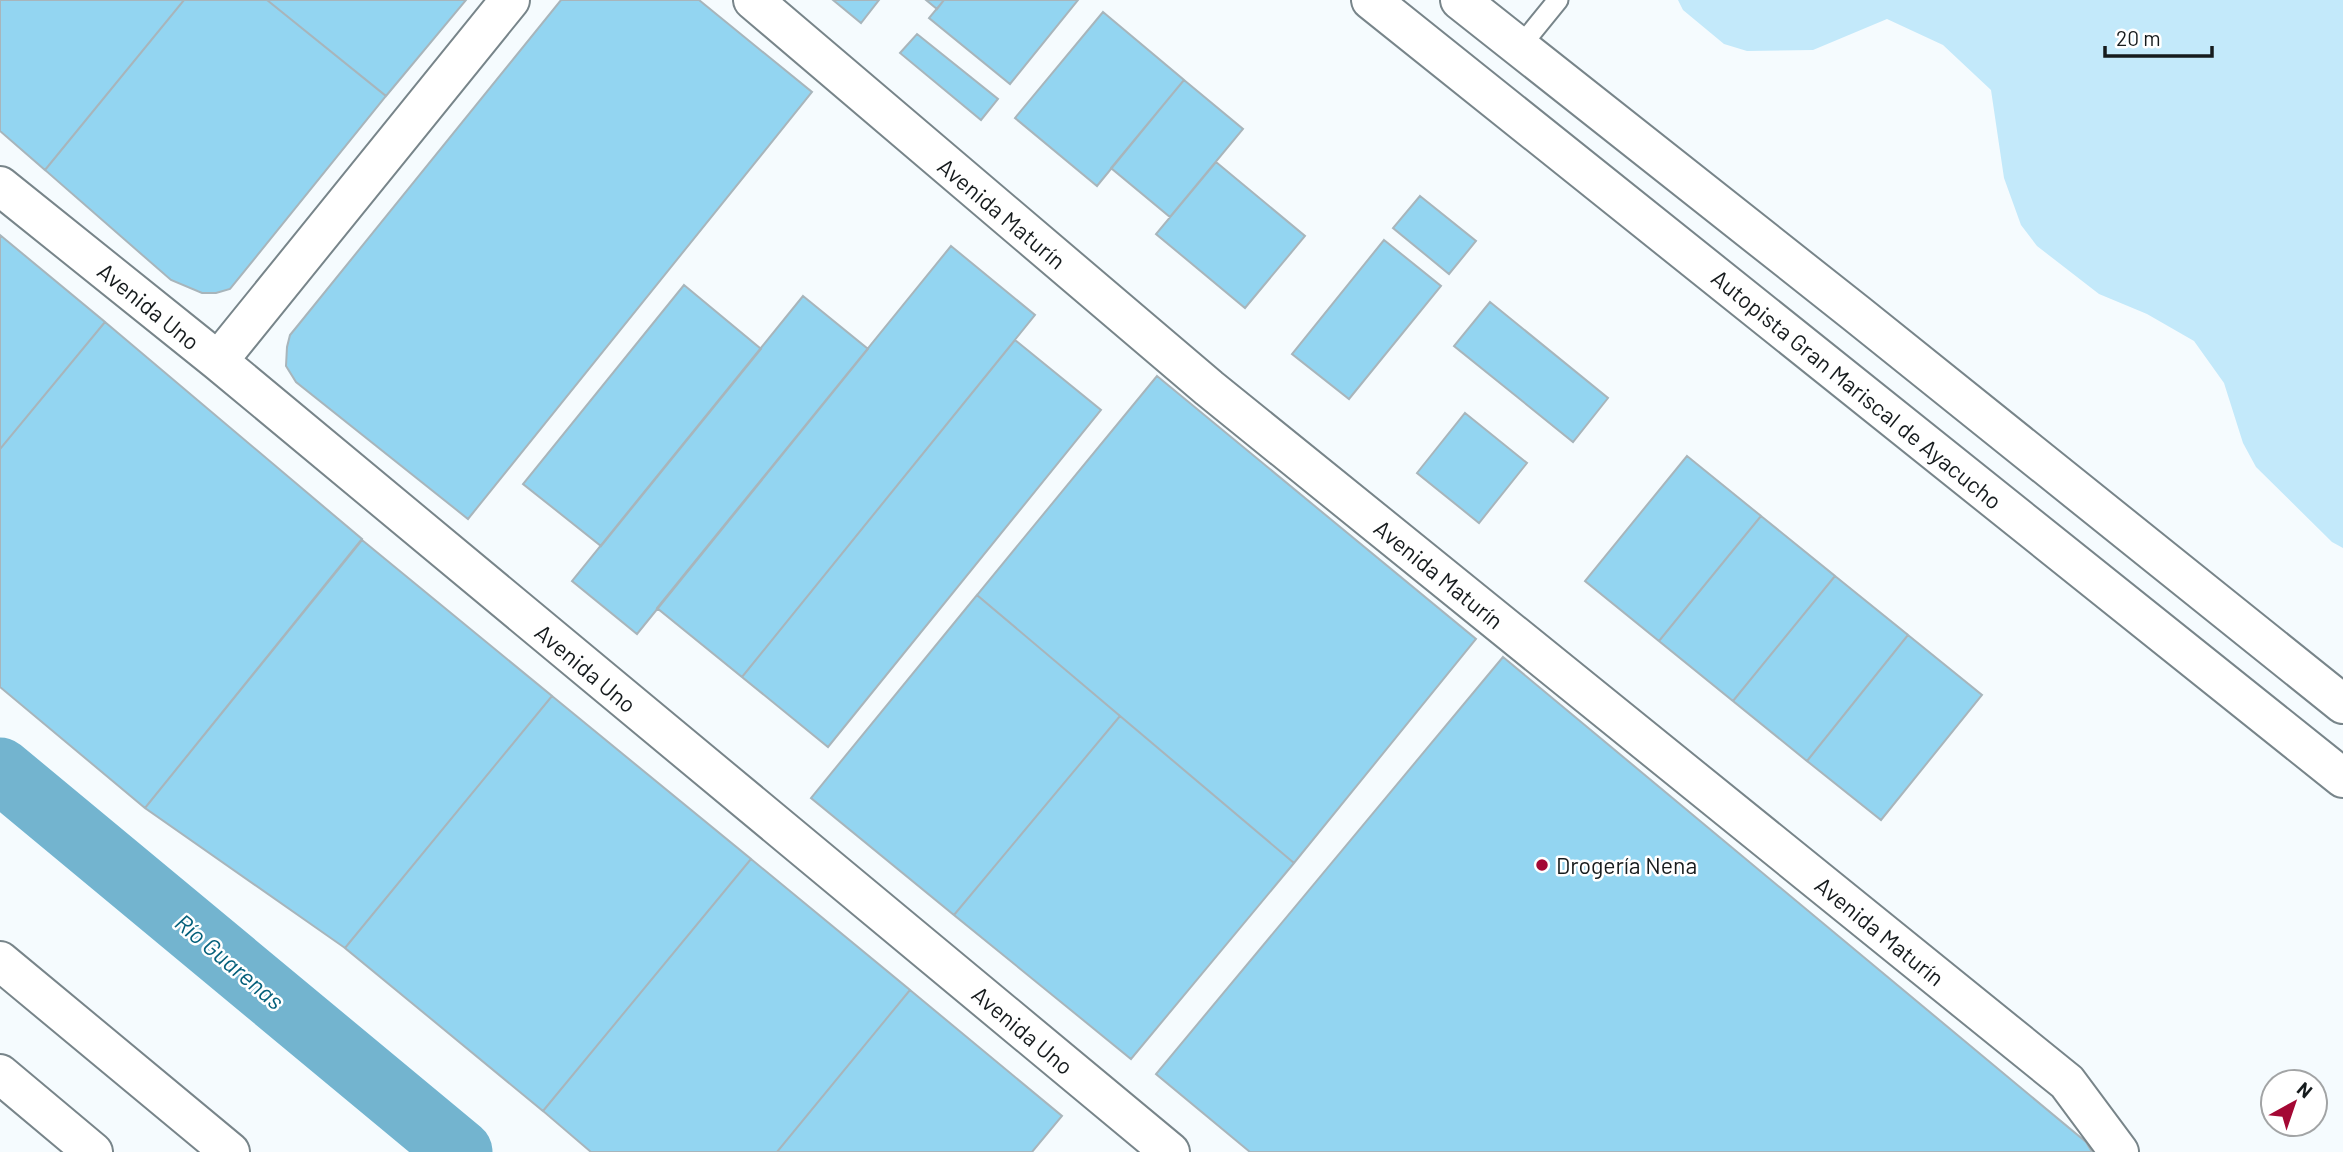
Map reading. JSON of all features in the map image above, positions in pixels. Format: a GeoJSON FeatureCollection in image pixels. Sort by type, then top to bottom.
{"type":"FeatureCollection","features":[{"type":"Feature","properties":{"kind":"main road"},"geometry":{"type":"LineString","coordinates":[[218,361],[510,0]]}},
{"type":"Feature","properties":{"kind":"main road","name":"Avenida Maturín"},"geometry":{"type":"LineString","coordinates":[[754,0],[1209,388],[2067,1082],[2119,1152]]}},
{"type":"Feature","properties":{"kind":"main road","name":"Autopista Gran Mariscal de Ayacucho"},"geometry":{"type":"LineString","coordinates":[[1371,0],[2343,778]]}},
{"type":"Feature","properties":{"kind":"main road"},"geometry":{"type":"LineString","coordinates":[[1460,0],[2343,704]]}},
{"type":"Feature","properties":{"kind":"main road","name":"Avenida Uno"},"geometry":{"type":"LineString","coordinates":[[0,186],[218,361],[1170,1152]]}},
{"type":"Feature","properties":{"kind":"main road"},"geometry":{"type":"LineString","coordinates":[[0,961],[229,1152]]}},
{"type":"Feature","properties":{"kind":"main road"},"geometry":{"type":"LineString","coordinates":[[0,1073],[93,1152]]}},
{"type":"Feature","properties":{"kind":"lane"},"geometry":{"type":"LineString","coordinates":[[1519,48],[1558,0]]}},
{"type":"Feature","properties":{"kind":"shaded area"},"geometry":{"type":"Polygon","coordinates":[[[1678,0],[2343,0],[2343,548],[2332,542],[2256,467],[2243,443],[2224,383],[2194,341],[2147,314],[2099,294],[2037,246],[2021,225],[2004,178],[1991,90],[1943,45],[1887,19],[1813,50],[1747,51],[1724,44],[1683,10],[1678,0]]]}},
{"type":"Feature","properties":{"kind":"building"},"geometry":{"type":"Polygon","coordinates":[[[0,0],[184,0],[45,170],[0,131],[0,0]]]}},
{"type":"Feature","properties":{"kind":"building"},"geometry":{"type":"Polygon","coordinates":[[[184,0],[267,0],[386,96],[230,289],[216,293],[202,293],[171,280],[45,170],[184,0]]]}},
{"type":"Feature","properties":{"kind":"building"},"geometry":{"type":"Polygon","coordinates":[[[267,0],[466,0],[386,96],[267,0]]]}},
{"type":"Feature","properties":{"kind":"building"},"geometry":{"type":"Polygon","coordinates":[[[561,0],[699,0],[812,92],[468,519],[296,382],[286,366],[287,347],[290,335],[561,0]]]}},
{"type":"Feature","properties":{"kind":"building"},"geometry":{"type":"Polygon","coordinates":[[[833,0],[879,0],[861,23],[833,0]]]}},
{"type":"Feature","properties":{"kind":"building"},"geometry":{"type":"Polygon","coordinates":[[[926,0],[944,0],[937,9],[926,0]]]}},
{"type":"Feature","properties":{"kind":"building"},"geometry":{"type":"Polygon","coordinates":[[[944,0],[1078,0],[1010,84],[929,18],[944,0]]]}},
{"type":"Feature","properties":{"kind":"building"},"geometry":{"type":"Polygon","coordinates":[[[1103,12],[1184,80],[1097,186],[1015,118],[1103,12]]]}},
{"type":"Feature","properties":{"kind":"building"},"geometry":{"type":"Polygon","coordinates":[[[917,34],[998,99],[981,120],[900,53],[917,34]]]}},
{"type":"Feature","properties":{"kind":"building"},"geometry":{"type":"Polygon","coordinates":[[[1184,80],[1243,129],[1170,217],[1111,168],[1184,80]]]}},
{"type":"Feature","properties":{"kind":"building"},"geometry":{"type":"Polygon","coordinates":[[[1216,162],[1305,236],[1245,308],[1156,234],[1216,162]]]}},
{"type":"Feature","properties":{"kind":"building"},"geometry":{"type":"Polygon","coordinates":[[[1420,196],[1476,241],[1449,274],[1393,228],[1420,196]]]}},
{"type":"Feature","properties":{"kind":"building"},"geometry":{"type":"Polygon","coordinates":[[[0,235],[105,322],[0,449],[0,235]]]}},
{"type":"Feature","properties":{"kind":"building"},"geometry":{"type":"Polygon","coordinates":[[[1384,240],[1441,286],[1349,399],[1292,354],[1384,240]]]}},
{"type":"Feature","properties":{"kind":"building"},"geometry":{"type":"Polygon","coordinates":[[[951,246],[1035,315],[742,677],[657,608],[951,246]]]}},
{"type":"Feature","properties":{"kind":"building"},"geometry":{"type":"Polygon","coordinates":[[[684,285],[761,349],[601,546],[523,484],[684,285]]]}},
{"type":"Feature","properties":{"kind":"building"},"geometry":{"type":"Polygon","coordinates":[[[803,296],[868,349],[637,634],[572,581],[803,296]]]}},
{"type":"Feature","properties":{"kind":"building"},"geometry":{"type":"Polygon","coordinates":[[[1490,302],[1608,398],[1573,442],[1454,346],[1490,302]]]}},
{"type":"Feature","properties":{"kind":"building"},"geometry":{"type":"Polygon","coordinates":[[[105,322],[362,539],[145,808],[0,687],[0,449],[105,322]]]}},
{"type":"Feature","properties":{"kind":"building"},"geometry":{"type":"Polygon","coordinates":[[[1015,340],[1101,410],[828,747],[742,677],[1015,340]]]}},
{"type":"Feature","properties":{"kind":"building"},"geometry":{"type":"Polygon","coordinates":[[[1157,376],[1476,639],[1294,863],[977,595],[1157,376]]]}},
{"type":"Feature","properties":{"kind":"building"},"geometry":{"type":"Polygon","coordinates":[[[1465,413],[1527,463],[1479,523],[1417,473],[1465,413]]]}},
{"type":"Feature","properties":{"kind":"building"},"geometry":{"type":"Polygon","coordinates":[[[1687,456],[1761,516],[1659,641],[1585,581],[1687,456]]]}},
{"type":"Feature","properties":{"kind":"building"},"geometry":{"type":"Polygon","coordinates":[[[1761,516],[1835,576],[1733,701],[1659,641],[1761,516]]]}},
{"type":"Feature","properties":{"kind":"building"},"geometry":{"type":"Polygon","coordinates":[[[362,540],[552,696],[345,948],[145,808],[362,540]]]}},
{"type":"Feature","properties":{"kind":"building"},"geometry":{"type":"Polygon","coordinates":[[[1835,576],[1908,635],[1807,761],[1733,701],[1835,576]]]}},
{"type":"Feature","properties":{"kind":"building"},"geometry":{"type":"Polygon","coordinates":[[[977,595],[1120,716],[954,915],[811,798],[977,595]]]}},
{"type":"Feature","properties":{"kind":"building"},"geometry":{"type":"Polygon","coordinates":[[[1908,635],[1982,695],[1881,820],[1807,761],[1908,635]]]}},
{"type":"Feature","properties":{"kind":"building","name":"Drogería Nena"},"geometry":{"type":"Polygon","coordinates":[[[1503,657],[2086,1142],[2092,1152],[1250,1152],[1156,1074],[1503,657]]]}},
{"type":"Feature","properties":{"kind":"building"},"geometry":{"type":"Polygon","coordinates":[[[552,696],[751,859],[543,1111],[345,948],[552,696]]]}},
{"type":"Feature","properties":{"kind":"building"},"geometry":{"type":"Polygon","coordinates":[[[1120,716],[1294,863],[1131,1059],[954,915],[1120,716]]]}},
{"type":"Feature","properties":{"kind":"building"},"geometry":{"type":"Polygon","coordinates":[[[751,859],[910,990],[777,1152],[591,1152],[543,1111],[751,859]]]}},
{"type":"Feature","properties":{"kind":"building"},"geometry":{"type":"Polygon","coordinates":[[[910,990],[1062,1116],[1032,1152],[777,1152],[910,990]]]}},
{"type":"Feature","properties":{"kind":"waterway","name":"Río Guarenas"},"geometry":{"type":"LineString","coordinates":[[0,770],[460,1152]]}},
{"type":"Feature","properties":{"kind":"place","name":"Drogería Nena"},"geometry":{"type":"Point","coordinates":[1542,865]}}]}
